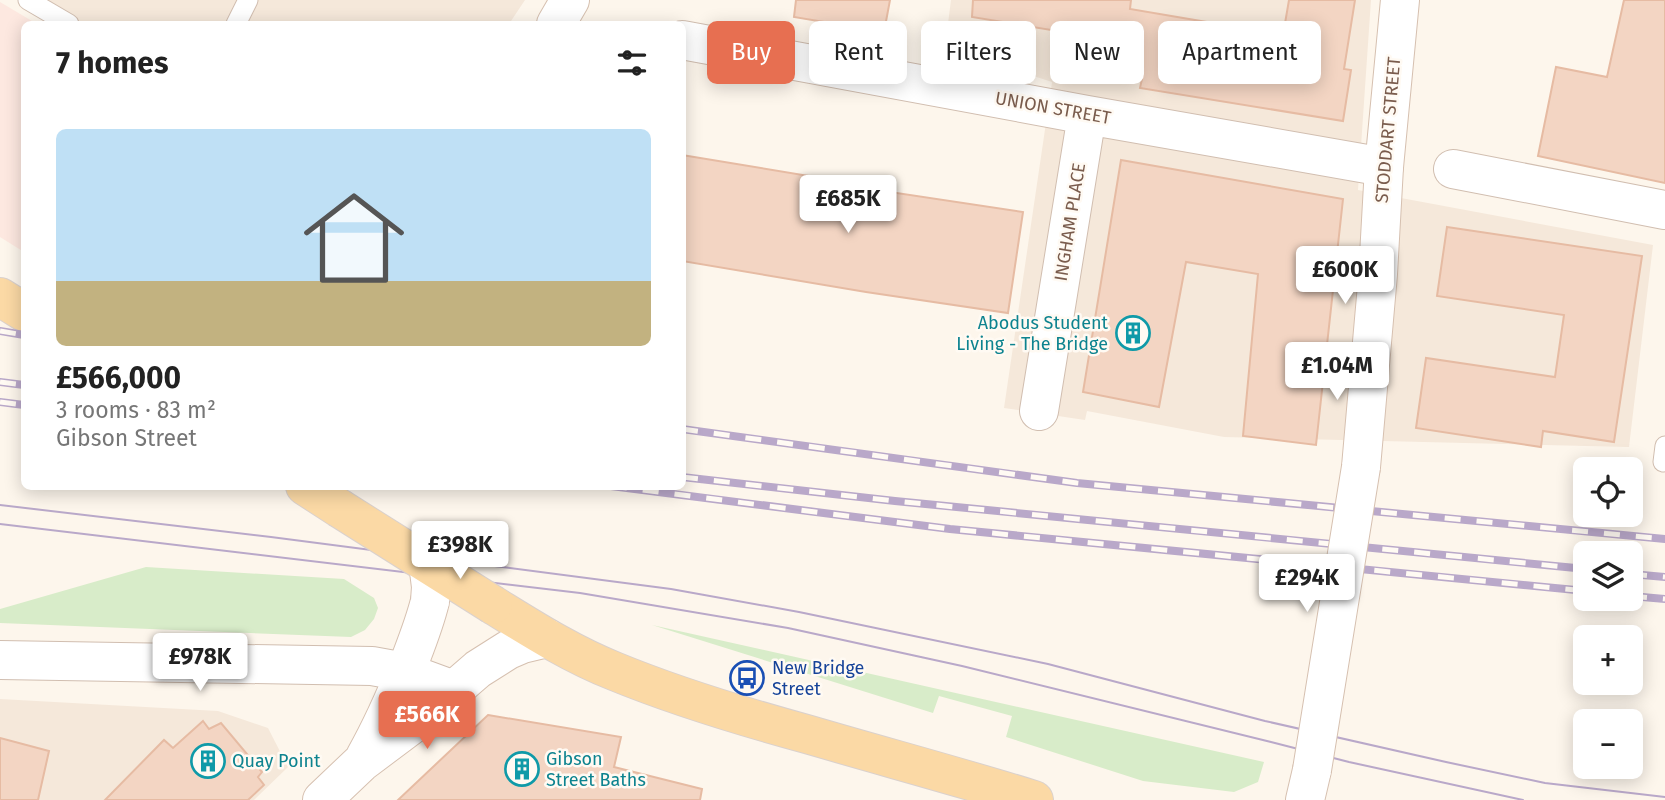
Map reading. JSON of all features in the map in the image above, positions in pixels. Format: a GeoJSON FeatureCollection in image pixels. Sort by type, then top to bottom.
{"type":"FeatureCollection","features":[{"type":"Feature","properties":{"kind":"main road"},"geometry":{"type":"LineString","coordinates":[[0,297],[21,310]]}},
{"type":"Feature","properties":{"kind":"main road"},"geometry":{"type":"LineString","coordinates":[[317,490],[341,497],[428,564],[547,638],[612,671],[754,720],[1034,800]]}},
{"type":"Feature","properties":{"kind":"street"},"geometry":{"type":"LineString","coordinates":[[558,21],[570,0]]}},
{"type":"Feature","properties":{"kind":"street","name":"STODDART STREET"},"geometry":{"type":"LineString","coordinates":[[1308,785],[1361,467],[1400,0]]}},
{"type":"Feature","properties":{"kind":"street","name":"UNION STREET"},"geometry":{"type":"LineString","coordinates":[[686,41],[1384,167]]}},
{"type":"Feature","properties":{"kind":"street","name":"INGHAM PLACE"},"geometry":{"type":"LineString","coordinates":[[1039,411],[1087,115]]}},
{"type":"Feature","properties":{"kind":"street"},"geometry":{"type":"LineString","coordinates":[[1453,169],[1665,209]]}},
{"type":"Feature","properties":{"kind":"street"},"geometry":{"type":"LineString","coordinates":[[362,762],[421,634],[430,601],[428,564]]}},
{"type":"Feature","properties":{"kind":"street"},"geometry":{"type":"LineString","coordinates":[[322,800],[362,762],[418,721],[495,657],[522,644],[547,638]]}},
{"type":"Feature","properties":{"kind":"street"},"geometry":{"type":"LineString","coordinates":[[0,660],[372,666],[405,672],[454,690]]}},
{"type":"Feature","properties":{"kind":"lane"},"geometry":{"type":"LineString","coordinates":[[28,0],[64,21]]}},
{"type":"Feature","properties":{"kind":"lane"},"geometry":{"type":"LineString","coordinates":[[238,21],[248,0]]}},
{"type":"Feature","properties":{"kind":"shaded area"},"geometry":{"type":"Polygon","coordinates":[[[28,0],[525,0],[511,21],[62,21],[28,0]]]}},
{"type":"Feature","properties":{"kind":"shaded area"},"geometry":{"type":"Polygon","coordinates":[[[951,0],[1371,0],[1358,190],[1653,245],[1629,447],[1224,437],[1087,411],[1085,420],[1004,408],[1052,84],[1144,84],[1144,21],[1050,21],[1050,81],[1036,77],[1036,21],[948,21],[951,0]]]}},
{"type":"Feature","properties":{"kind":"shaded area"},"geometry":{"type":"Polygon","coordinates":[[[0,2],[32,21],[21,21],[21,250],[0,237],[0,2]]]}},
{"type":"Feature","properties":{"kind":"shaded area"},"geometry":{"type":"Polygon","coordinates":[[[0,699],[218,711],[268,728],[288,767],[254,800],[0,800],[0,699]]]}},
{"type":"Feature","properties":{"kind":"green space"},"geometry":{"type":"Polygon","coordinates":[[[146,567],[344,579],[374,598],[378,608],[374,619],[365,630],[351,637],[0,623],[0,609],[146,567]]]}},
{"type":"Feature","properties":{"kind":"green space"},"geometry":{"type":"Polygon","coordinates":[[[652,625],[1264,762],[1258,782],[1234,792],[1143,781],[1006,737],[1012,716],[939,696],[933,713],[652,625]]]}},
{"type":"Feature","properties":{"kind":"building"},"geometry":{"type":"Polygon","coordinates":[[[796,0],[890,0],[886,21],[818,21],[794,17],[796,0]]]}},
{"type":"Feature","properties":{"kind":"building"},"geometry":{"type":"Polygon","coordinates":[[[973,0],[1131,0],[1130,9],[1201,21],[1158,21],[1158,84],[1321,84],[1321,21],[1285,21],[1289,0],[1355,0],[1344,69],[1351,70],[1343,121],[1140,88],[1141,84],[1144,84],[1144,21],[1050,21],[1050,30],[1036,27],[1036,21],[996,21],[972,17],[973,0]]]}},
{"type":"Feature","properties":{"kind":"building"},"geometry":{"type":"Polygon","coordinates":[[[1624,0],[1665,0],[1665,183],[1538,156],[1556,67],[1607,77],[1624,0]]]}},
{"type":"Feature","properties":{"kind":"building"},"geometry":{"type":"Polygon","coordinates":[[[686,156],[851,183],[850,186],[1023,212],[1008,313],[686,262],[686,156]]]}},
{"type":"Feature","properties":{"kind":"building","name":"Abodus Student Living - The Bridge"},"geometry":{"type":"Polygon","coordinates":[[[1121,160],[1343,199],[1316,445],[1243,436],[1258,274],[1186,262],[1159,407],[1083,392],[1121,160]]]}},
{"type":"Feature","properties":{"kind":"building"},"geometry":{"type":"Polygon","coordinates":[[[1447,227],[1642,256],[1614,442],[1543,431],[1541,447],[1416,428],[1426,358],[1555,377],[1564,315],[1437,296],[1447,227]]]}},
{"type":"Feature","properties":{"kind":"building","name":"Gibson Street Baths"},"geometry":{"type":"Polygon","coordinates":[[[488,715],[621,737],[614,767],[702,789],[700,800],[398,800],[488,715]]]}},
{"type":"Feature","properties":{"kind":"building","name":"Quay Point"},"geometry":{"type":"Polygon","coordinates":[[[203,721],[209,729],[221,723],[262,772],[258,777],[264,785],[248,800],[105,800],[164,740],[173,748],[203,721]]]}},
{"type":"Feature","properties":{"kind":"building"},"geometry":{"type":"Polygon","coordinates":[[[0,738],[49,751],[38,800],[0,800],[0,738]]]}},
{"type":"Feature","properties":{"kind":"tram line"},"geometry":{"type":"LineString","coordinates":[[0,505],[671,589],[799,612],[1048,664],[1265,721],[1545,783],[1665,797]]}},
{"type":"Feature","properties":{"kind":"tram line"},"geometry":{"type":"LineString","coordinates":[[0,524],[580,593],[788,628],[962,666],[1349,762],[1523,800]]}},
{"type":"Feature","properties":{"kind":"railway"},"geometry":{"type":"LineString","coordinates":[[0,331],[21,334]]}},
{"type":"Feature","properties":{"kind":"railway"},"geometry":{"type":"LineString","coordinates":[[0,382],[21,385]]}},
{"type":"Feature","properties":{"kind":"railway"},"geometry":{"type":"LineString","coordinates":[[0,402],[21,405]]}},
{"type":"Feature","properties":{"kind":"railway"},"geometry":{"type":"LineString","coordinates":[[686,430],[1077,483],[1665,539]]}},
{"type":"Feature","properties":{"kind":"railway"},"geometry":{"type":"LineString","coordinates":[[686,477],[895,501],[1573,568]]}},
{"type":"Feature","properties":{"kind":"railway"},"geometry":{"type":"LineString","coordinates":[[643,490],[950,529],[1573,590]]}},
{"type":"Feature","properties":{"kind":"railway"},"geometry":{"type":"LineString","coordinates":[[1643,575],[1665,577]]}},
{"type":"Feature","properties":{"kind":"railway"},"geometry":{"type":"LineString","coordinates":[[1643,597],[1665,599]]}},
{"type":"Feature","properties":{"kind":"place","name":"Abodus Student Living - The Bridge"},"geometry":{"type":"Point","coordinates":[1133,333]}},
{"type":"Feature","properties":{"kind":"place","name":"New Bridge Street"},"geometry":{"type":"Point","coordinates":[747,678]}},
{"type":"Feature","properties":{"kind":"place","name":"Quay Point"},"geometry":{"type":"Point","coordinates":[208,761]}},
{"type":"Feature","properties":{"kind":"place","name":"Gibson Street Baths"},"geometry":{"type":"Point","coordinates":[522,769]}}]}
